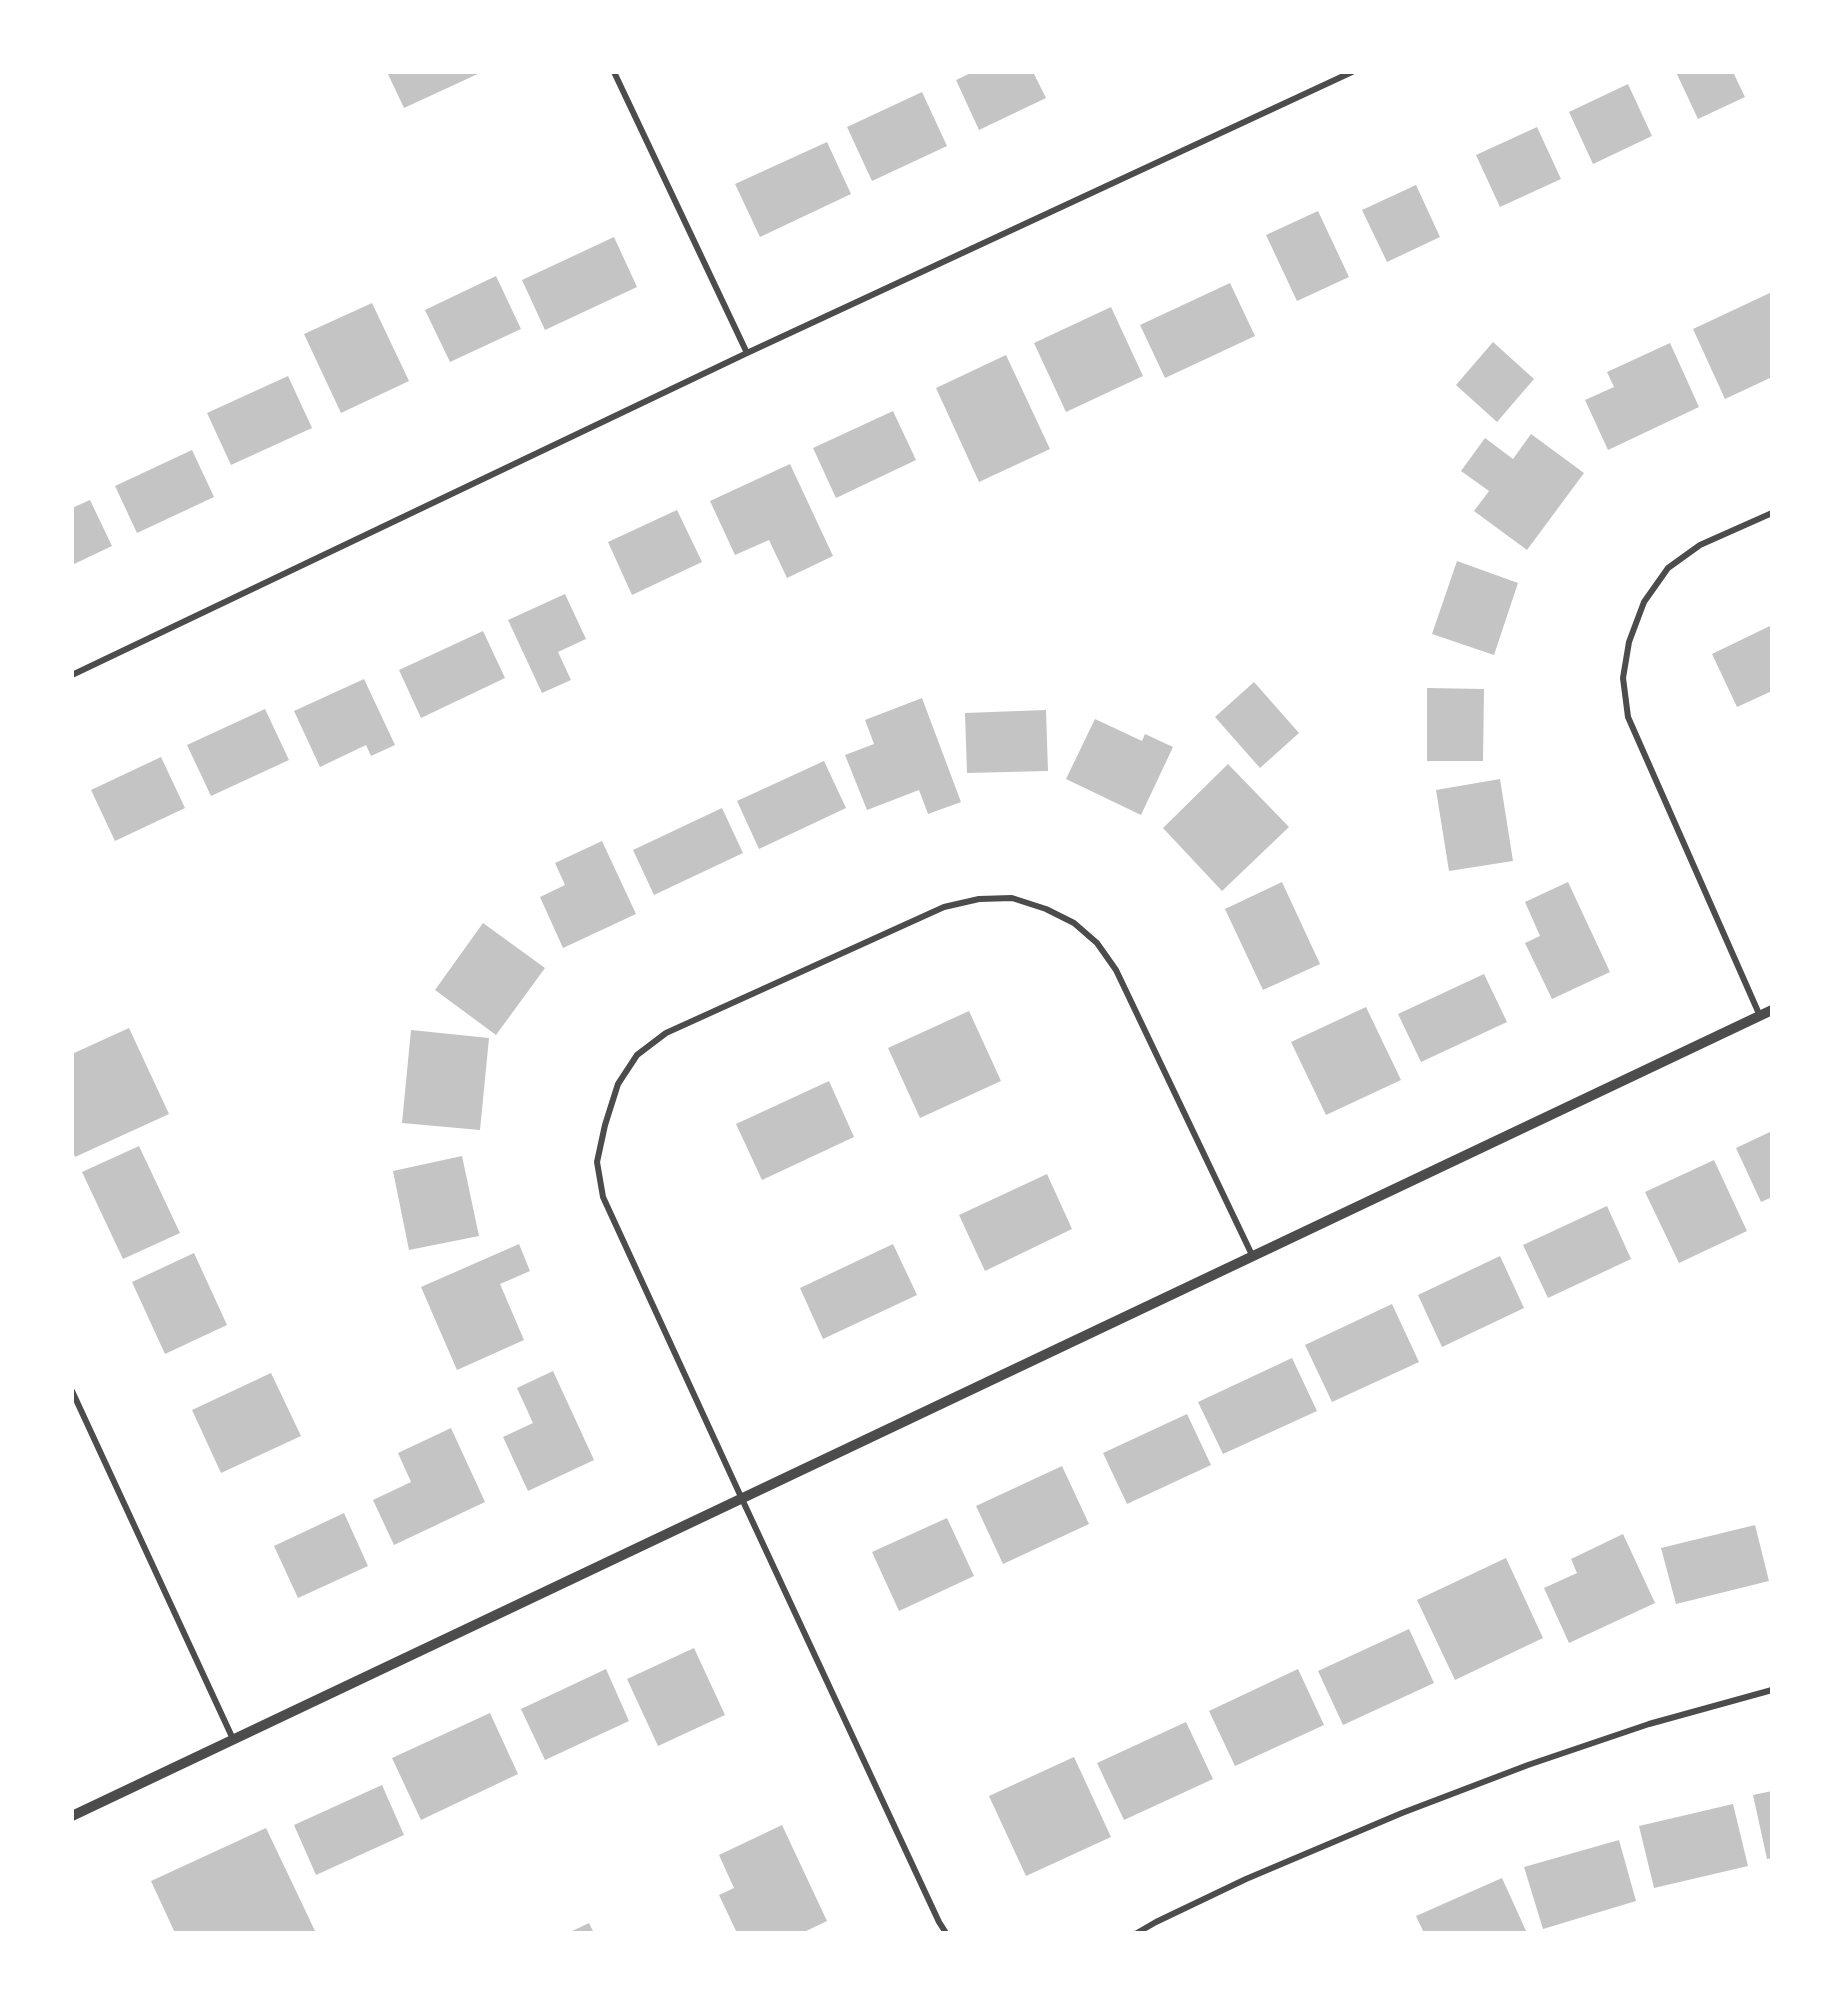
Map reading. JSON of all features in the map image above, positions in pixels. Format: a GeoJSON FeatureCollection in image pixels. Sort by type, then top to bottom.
{"type":"FeatureCollection","features":[{"type":"Feature","properties":{"kind":"street"},"geometry":{"type":"LineString","coordinates":[[614,72],[747,353]]}},
{"type":"Feature","properties":{"kind":"street"},"geometry":{"type":"LineString","coordinates":[[72,675],[747,353],[1352,72]]}},
{"type":"Feature","properties":{"kind":"street"},"geometry":{"type":"LineString","coordinates":[[1760,1016],[1628,717],[1623,678],[1629,642],[1644,602],[1668,568],[1700,545],[1772,513]]}},
{"type":"Feature","properties":{"kind":"street"},"geometry":{"type":"LineString","coordinates":[[946,1933],[933,1911],[603,1197],[597,1162],[605,1125],[618,1084],[637,1055],[666,1033],[944,907],[979,898],[1012,898],[1046,909],[1074,923],[1097,943],[1116,969],[1253,1257]]}},
{"type":"Feature","properties":{"kind":"street"},"geometry":{"type":"LineString","coordinates":[[72,1816],[1772,1010]]}},
{"type":"Feature","properties":{"kind":"street"},"geometry":{"type":"LineString","coordinates":[[72,1391],[233,1739]]}},
{"type":"Feature","properties":{"kind":"street"},"geometry":{"type":"LineString","coordinates":[[1137,1933],[1246,1879],[1402,1813],[1528,1765],[1648,1724],[1772,1690]]}},
{"type":"Feature","properties":{"kind":"building"},"geometry":{"type":"Polygon","coordinates":[[[387,72],[482,72],[404,108],[387,72]]]}},
{"type":"Feature","properties":{"kind":"building"},"geometry":{"type":"Polygon","coordinates":[[[973,72],[1033,72],[1046,98],[979,130],[956,80],[973,72]]]}},
{"type":"Feature","properties":{"kind":"building"},"geometry":{"type":"Polygon","coordinates":[[[1676,72],[1733,72],[1745,97],[1698,119],[1676,72]]]}},
{"type":"Feature","properties":{"kind":"building"},"geometry":{"type":"Polygon","coordinates":[[[1628,84],[1652,136],[1593,164],[1569,112],[1628,84]]]}},
{"type":"Feature","properties":{"kind":"building"},"geometry":{"type":"Polygon","coordinates":[[[922,92],[947,146],[872,181],[847,127],[922,92]]]}},
{"type":"Feature","properties":{"kind":"building"},"geometry":{"type":"Polygon","coordinates":[[[1537,127],[1561,179],[1500,207],[1476,155],[1537,127]]]}},
{"type":"Feature","properties":{"kind":"building"},"geometry":{"type":"Polygon","coordinates":[[[827,142],[851,194],[760,237],[735,184],[827,142]]]}},
{"type":"Feature","properties":{"kind":"building"},"geometry":{"type":"Polygon","coordinates":[[[1416,185],[1440,237],[1387,262],[1362,210],[1416,185]]]}},
{"type":"Feature","properties":{"kind":"building"},"geometry":{"type":"Polygon","coordinates":[[[1318,211],[1349,277],[1297,301],[1266,235],[1318,211]]]}},
{"type":"Feature","properties":{"kind":"building"},"geometry":{"type":"Polygon","coordinates":[[[614,237],[637,287],[545,330],[522,280],[614,237]]]}},
{"type":"Feature","properties":{"kind":"building"},"geometry":{"type":"Polygon","coordinates":[[[496,276],[521,329],[450,362],[425,310],[496,276]]]}},
{"type":"Feature","properties":{"kind":"building"},"geometry":{"type":"Polygon","coordinates":[[[1230,283],[1255,336],[1165,378],[1140,325],[1230,283]]]}},
{"type":"Feature","properties":{"kind":"building"},"geometry":{"type":"Polygon","coordinates":[[[1772,292],[1772,377],[1725,399],[1693,329],[1772,292]]]}},
{"type":"Feature","properties":{"kind":"building"},"geometry":{"type":"Polygon","coordinates":[[[372,303],[409,381],[341,413],[304,334],[372,303]]]}},
{"type":"Feature","properties":{"kind":"building"},"geometry":{"type":"Polygon","coordinates":[[[1111,307],[1143,376],[1066,412],[1034,343],[1111,307]]]}},
{"type":"Feature","properties":{"kind":"building"},"geometry":{"type":"Polygon","coordinates":[[[1493,342],[1534,379],[1497,422],[1456,385],[1493,342]]]}},
{"type":"Feature","properties":{"kind":"building"},"geometry":{"type":"Polygon","coordinates":[[[1670,343],[1699,407],[1608,450],[1585,400],[1614,387],[1607,372],[1670,343]]]}},
{"type":"Feature","properties":{"kind":"building"},"geometry":{"type":"Polygon","coordinates":[[[1006,355],[1050,449],[979,482],[936,388],[1006,355]]]}},
{"type":"Feature","properties":{"kind":"building"},"geometry":{"type":"Polygon","coordinates":[[[288,376],[312,428],[231,465],[207,413],[288,376]]]}},
{"type":"Feature","properties":{"kind":"building"},"geometry":{"type":"Polygon","coordinates":[[[893,411],[916,460],[836,498],[813,448],[893,411]]]}},
{"type":"Feature","properties":{"kind":"building"},"geometry":{"type":"Polygon","coordinates":[[[1531,434],[1584,473],[1527,550],[1474,511],[1489,491],[1461,471],[1485,438],[1513,459],[1531,434]]]}},
{"type":"Feature","properties":{"kind":"building"},"geometry":{"type":"Polygon","coordinates":[[[192,450],[214,497],[137,533],[115,486],[192,450]]]}},
{"type":"Feature","properties":{"kind":"building"},"geometry":{"type":"Polygon","coordinates":[[[790,464],[833,556],[787,578],[769,540],[735,555],[710,501],[790,464]]]}},
{"type":"Feature","properties":{"kind":"building"},"geometry":{"type":"Polygon","coordinates":[[[90,500],[112,546],[72,565],[72,508],[90,500]]]}},
{"type":"Feature","properties":{"kind":"building"},"geometry":{"type":"Polygon","coordinates":[[[677,510],[702,562],[632,595],[608,542],[677,510]]]}},
{"type":"Feature","properties":{"kind":"building"},"geometry":{"type":"Polygon","coordinates":[[[1457,561],[1518,583],[1494,655],[1432,634],[1457,561]]]}},
{"type":"Feature","properties":{"kind":"building"},"geometry":{"type":"Polygon","coordinates":[[[565,594],[586,639],[558,652],[571,680],[542,693],[508,620],[565,594]]]}},
{"type":"Feature","properties":{"kind":"building"},"geometry":{"type":"Polygon","coordinates":[[[1772,625],[1772,691],[1737,707],[1712,654],[1772,625]]]}},
{"type":"Feature","properties":{"kind":"building"},"geometry":{"type":"Polygon","coordinates":[[[483,631],[505,678],[421,718],[399,670],[483,631]]]}},
{"type":"Feature","properties":{"kind":"building"},"geometry":{"type":"Polygon","coordinates":[[[364,679],[395,745],[371,756],[366,745],[320,767],[294,711],[364,679]]]}},
{"type":"Feature","properties":{"kind":"building"},"geometry":{"type":"Polygon","coordinates":[[[1254,682],[1299,733],[1260,768],[1215,717],[1254,682]]]}},
{"type":"Feature","properties":{"kind":"building"},"geometry":{"type":"Polygon","coordinates":[[[1427,688],[1484,689],[1483,761],[1427,761],[1427,688]]]}},
{"type":"Feature","properties":{"kind":"building"},"geometry":{"type":"Polygon","coordinates":[[[922,698],[961,802],[928,814],[919,790],[867,810],[845,755],[874,744],[865,720],[922,698]]]}},
{"type":"Feature","properties":{"kind":"building"},"geometry":{"type":"Polygon","coordinates":[[[265,709],[289,760],[211,796],[187,745],[265,709]]]}},
{"type":"Feature","properties":{"kind":"building"},"geometry":{"type":"Polygon","coordinates":[[[1046,710],[1048,771],[967,773],[965,713],[1046,710]]]}},
{"type":"Feature","properties":{"kind":"building"},"geometry":{"type":"Polygon","coordinates":[[[1095,719],[1142,741],[1145,734],[1173,747],[1141,815],[1066,779],[1095,719]]]}},
{"type":"Feature","properties":{"kind":"building"},"geometry":{"type":"Polygon","coordinates":[[[161,757],[185,808],[115,841],[91,790],[161,757]]]}},
{"type":"Feature","properties":{"kind":"building"},"geometry":{"type":"Polygon","coordinates":[[[824,761],[846,808],[759,849],[737,801],[824,761]]]}},
{"type":"Feature","properties":{"kind":"building"},"geometry":{"type":"Polygon","coordinates":[[[1228,764],[1289,827],[1222,891],[1163,828],[1228,764]]]}},
{"type":"Feature","properties":{"kind":"building"},"geometry":{"type":"Polygon","coordinates":[[[1500,779],[1513,861],[1449,871],[1436,790],[1500,779]]]}},
{"type":"Feature","properties":{"kind":"building"},"geometry":{"type":"Polygon","coordinates":[[[722,808],[743,853],[654,895],[633,850],[722,808]]]}},
{"type":"Feature","properties":{"kind":"building"},"geometry":{"type":"Polygon","coordinates":[[[602,841],[636,914],[563,948],[540,897],[565,885],[555,863],[602,841]]]}},
{"type":"Feature","properties":{"kind":"building"},"geometry":{"type":"Polygon","coordinates":[[[1282,882],[1320,964],[1263,990],[1225,909],[1282,882]]]}},
{"type":"Feature","properties":{"kind":"building"},"geometry":{"type":"Polygon","coordinates":[[[1568,882],[1610,972],[1552,999],[1525,943],[1540,936],[1525,902],[1568,882]]]}},
{"type":"Feature","properties":{"kind":"building"},"geometry":{"type":"Polygon","coordinates":[[[483,923],[545,968],[496,1035],[435,990],[483,923]]]}},
{"type":"Feature","properties":{"kind":"building"},"geometry":{"type":"Polygon","coordinates":[[[1484,974],[1507,1022],[1421,1062],[1398,1014],[1484,974]]]}},
{"type":"Feature","properties":{"kind":"building"},"geometry":{"type":"Polygon","coordinates":[[[1366,1007],[1401,1080],[1326,1115],[1291,1042],[1366,1007]]]}},
{"type":"Feature","properties":{"kind":"building"},"geometry":{"type":"Polygon","coordinates":[[[969,1011],[1001,1081],[920,1118],[888,1048],[969,1011]]]}},
{"type":"Feature","properties":{"kind":"building"},"geometry":{"type":"Polygon","coordinates":[[[129,1028],[169,1114],[75,1157],[72,1150],[72,1054],[129,1028]]]}},
{"type":"Feature","properties":{"kind":"building"},"geometry":{"type":"Polygon","coordinates":[[[411,1030],[489,1038],[480,1130],[402,1123],[411,1030]]]}},
{"type":"Feature","properties":{"kind":"building"},"geometry":{"type":"Polygon","coordinates":[[[829,1081],[854,1137],[762,1180],[736,1124],[829,1081]]]}},
{"type":"Feature","properties":{"kind":"building"},"geometry":{"type":"Polygon","coordinates":[[[1772,1131],[1772,1197],[1761,1202],[1736,1148],[1772,1131]]]}},
{"type":"Feature","properties":{"kind":"building"},"geometry":{"type":"Polygon","coordinates":[[[139,1146],[180,1233],[123,1259],[82,1172],[139,1146]]]}},
{"type":"Feature","properties":{"kind":"building"},"geometry":{"type":"Polygon","coordinates":[[[462,1156],[479,1236],[409,1250],[393,1171],[462,1156]]]}},
{"type":"Feature","properties":{"kind":"building"},"geometry":{"type":"Polygon","coordinates":[[[1714,1160],[1747,1231],[1679,1263],[1645,1192],[1714,1160]]]}},
{"type":"Feature","properties":{"kind":"building"},"geometry":{"type":"Polygon","coordinates":[[[1047,1174],[1072,1229],[985,1271],[959,1215],[1047,1174]]]}},
{"type":"Feature","properties":{"kind":"building"},"geometry":{"type":"Polygon","coordinates":[[[1607,1206],[1631,1259],[1548,1298],[1523,1245],[1607,1206]]]}},
{"type":"Feature","properties":{"kind":"building"},"geometry":{"type":"Polygon","coordinates":[[[519,1244],[530,1271],[500,1284],[524,1340],[457,1370],[421,1287],[519,1244]]]}},
{"type":"Feature","properties":{"kind":"building"},"geometry":{"type":"Polygon","coordinates":[[[893,1244],[917,1295],[823,1339],[800,1288],[893,1244]]]}},
{"type":"Feature","properties":{"kind":"building"},"geometry":{"type":"Polygon","coordinates":[[[194,1253],[227,1325],[165,1354],[132,1282],[194,1253]]]}},
{"type":"Feature","properties":{"kind":"building"},"geometry":{"type":"Polygon","coordinates":[[[1500,1256],[1524,1308],[1442,1347],[1418,1295],[1500,1256]]]}},
{"type":"Feature","properties":{"kind":"building"},"geometry":{"type":"Polygon","coordinates":[[[1392,1304],[1419,1362],[1332,1402],[1305,1345],[1392,1304]]]}},
{"type":"Feature","properties":{"kind":"building"},"geometry":{"type":"Polygon","coordinates":[[[1292,1358],[1317,1411],[1223,1454],[1198,1402],[1292,1358]]]}},
{"type":"Feature","properties":{"kind":"building"},"geometry":{"type":"Polygon","coordinates":[[[553,1371],[594,1460],[528,1491],[503,1437],[533,1423],[517,1388],[553,1371]]]}},
{"type":"Feature","properties":{"kind":"building"},"geometry":{"type":"Polygon","coordinates":[[[271,1373],[301,1436],[221,1473],[192,1410],[271,1373]]]}},
{"type":"Feature","properties":{"kind":"building"},"geometry":{"type":"Polygon","coordinates":[[[1187,1414],[1211,1465],[1127,1504],[1103,1453],[1187,1414]]]}},
{"type":"Feature","properties":{"kind":"building"},"geometry":{"type":"Polygon","coordinates":[[[451,1428],[485,1502],[394,1545],[373,1500],[411,1482],[398,1453],[451,1428]]]}},
{"type":"Feature","properties":{"kind":"building"},"geometry":{"type":"Polygon","coordinates":[[[1062,1466],[1089,1524],[1003,1564],[976,1506],[1062,1466]]]}},
{"type":"Feature","properties":{"kind":"building"},"geometry":{"type":"Polygon","coordinates":[[[344,1513],[368,1566],[298,1598],[274,1546],[344,1513]]]}},
{"type":"Feature","properties":{"kind":"building"},"geometry":{"type":"Polygon","coordinates":[[[947,1518],[974,1576],[899,1611],[872,1552],[947,1518]]]}},
{"type":"Feature","properties":{"kind":"building"},"geometry":{"type":"Polygon","coordinates":[[[1755,1525],[1769,1581],[1676,1604],[1661,1548],[1755,1525]]]}},
{"type":"Feature","properties":{"kind":"building"},"geometry":{"type":"Polygon","coordinates":[[[1623,1534],[1655,1603],[1569,1643],[1544,1588],[1577,1573],[1571,1559],[1623,1534]]]}},
{"type":"Feature","properties":{"kind":"building"},"geometry":{"type":"Polygon","coordinates":[[[1506,1558],[1543,1638],[1455,1680],[1417,1600],[1506,1558]]]}},
{"type":"Feature","properties":{"kind":"building"},"geometry":{"type":"Polygon","coordinates":[[[1409,1629],[1434,1683],[1343,1725],[1318,1671],[1409,1629]]]}},
{"type":"Feature","properties":{"kind":"building"},"geometry":{"type":"Polygon","coordinates":[[[694,1648],[725,1715],[658,1746],[627,1679],[694,1648]]]}},
{"type":"Feature","properties":{"kind":"building"},"geometry":{"type":"Polygon","coordinates":[[[606,1669],[629,1721],[545,1760],[521,1709],[606,1669]]]}},
{"type":"Feature","properties":{"kind":"building"},"geometry":{"type":"Polygon","coordinates":[[[1298,1669],[1324,1725],[1235,1766],[1209,1711],[1298,1669]]]}},
{"type":"Feature","properties":{"kind":"building"},"geometry":{"type":"Polygon","coordinates":[[[490,1713],[518,1774],[421,1820],[392,1758],[490,1713]]]}},
{"type":"Feature","properties":{"kind":"building"},"geometry":{"type":"Polygon","coordinates":[[[1186,1722],[1213,1779],[1124,1820],[1097,1763],[1186,1722]]]}},
{"type":"Feature","properties":{"kind":"building"},"geometry":{"type":"Polygon","coordinates":[[[1074,1757],[1111,1837],[1026,1876],[989,1796],[1074,1757]]]}},
{"type":"Feature","properties":{"kind":"building"},"geometry":{"type":"Polygon","coordinates":[[[382,1785],[404,1835],[316,1875],[294,1825],[382,1785]]]}},
{"type":"Feature","properties":{"kind":"building"},"geometry":{"type":"Polygon","coordinates":[[[1772,1791],[1772,1858],[1767,1859],[1753,1795],[1772,1791]]]}},
{"type":"Feature","properties":{"kind":"building"},"geometry":{"type":"Polygon","coordinates":[[[1733,1804],[1748,1866],[1654,1888],[1639,1826],[1733,1804]]]}},
{"type":"Feature","properties":{"kind":"building"},"geometry":{"type":"Polygon","coordinates":[[[782,1825],[827,1921],[802,1933],[737,1933],[719,1895],[734,1888],[719,1855],[782,1825]]]}},
{"type":"Feature","properties":{"kind":"building"},"geometry":{"type":"Polygon","coordinates":[[[266,1828],[316,1933],[175,1933],[151,1881],[266,1828]]]}},
{"type":"Feature","properties":{"kind":"building"},"geometry":{"type":"Polygon","coordinates":[[[1619,1840],[1636,1901],[1543,1929],[1524,1867],[1619,1840]]]}},
{"type":"Feature","properties":{"kind":"building"},"geometry":{"type":"Polygon","coordinates":[[[1502,1878],[1527,1933],[1424,1933],[1416,1916],[1502,1878]]]}},
{"type":"Feature","properties":{"kind":"building"},"geometry":{"type":"Polygon","coordinates":[[[589,1923],[594,1933],[568,1933],[589,1923]]]}}]}
